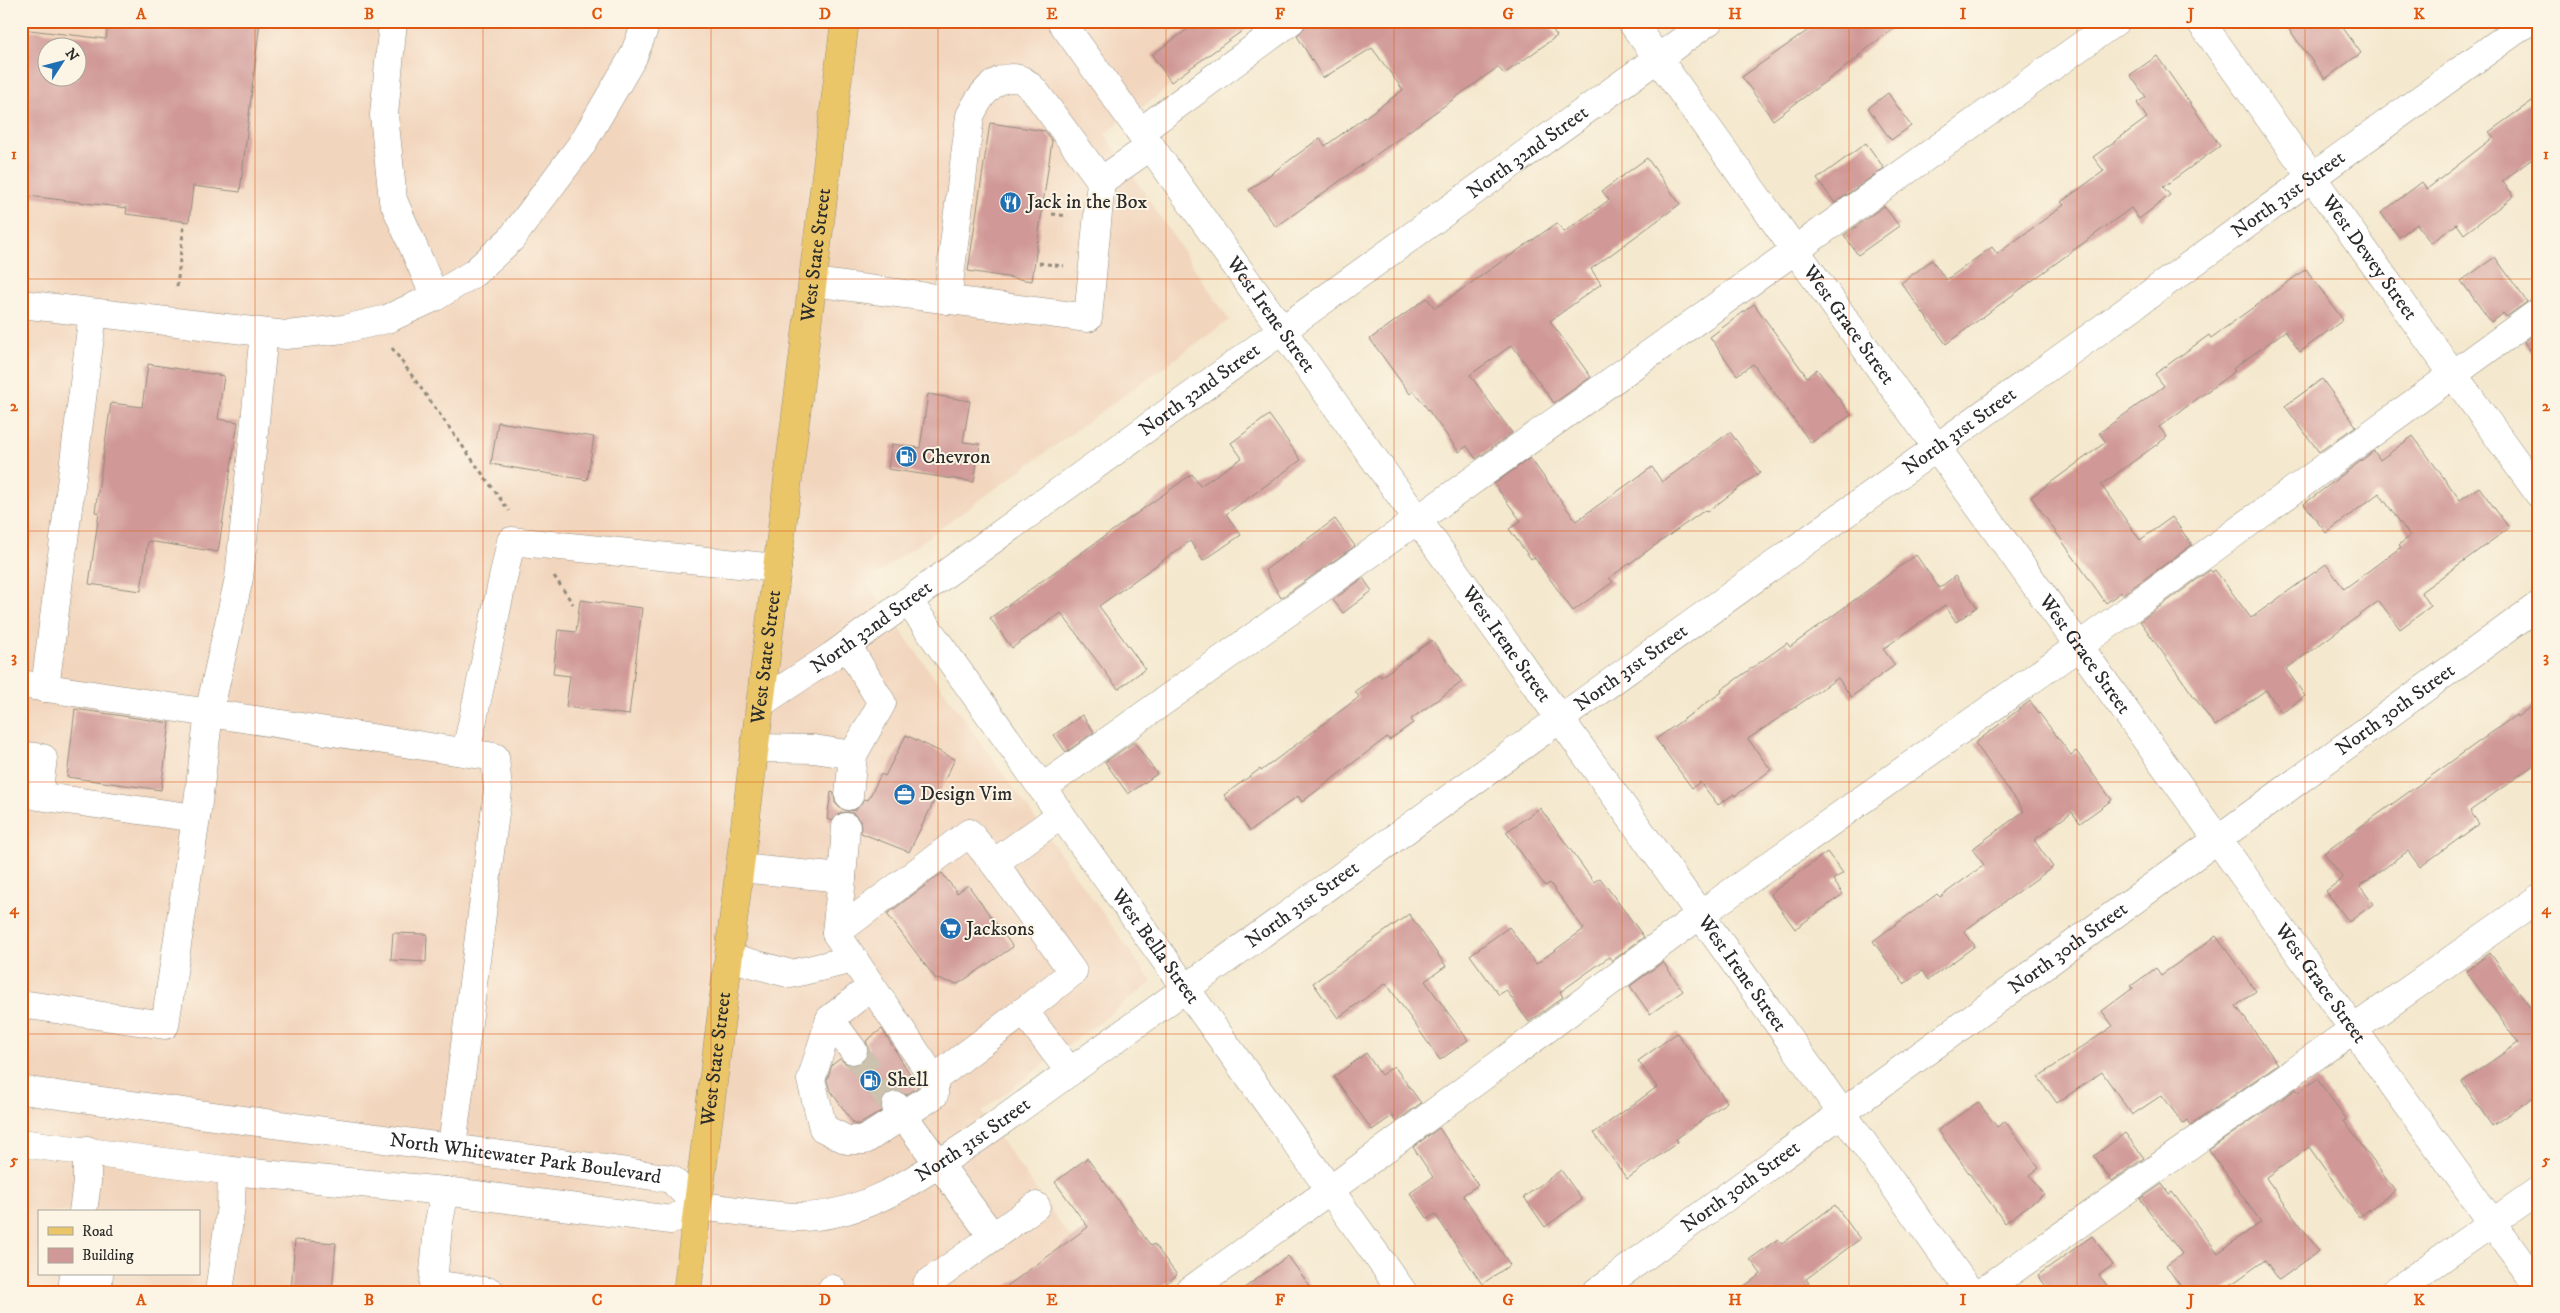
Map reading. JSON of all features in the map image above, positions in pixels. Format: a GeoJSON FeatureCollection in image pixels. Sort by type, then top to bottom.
{"type":"FeatureCollection","features":[{"type":"Feature","properties":{"kind":"main road","name":"West State Street"},"geometry":{"type":"LineString","coordinates":[[687,1292],[845,21]]}},
{"type":"Feature","properties":{"kind":"street"},"geometry":{"type":"LineString","coordinates":[[393,21],[384,115],[393,200],[434,297]]}},
{"type":"Feature","properties":{"kind":"street"},"geometry":{"type":"LineString","coordinates":[[21,304],[286,335],[344,329],[387,319],[434,297],[474,273],[511,239],[582,144],[633,57],[646,21]]}},
{"type":"Feature","properties":{"kind":"street","name":"West Irene Street"},"geometry":{"type":"LineString","coordinates":[[1061,21],[1970,1292]]}},
{"type":"Feature","properties":{"kind":"street"},"geometry":{"type":"LineString","coordinates":[[813,282],[1088,318],[1101,181],[1146,139],[1291,21]]}},
{"type":"Feature","properties":{"kind":"street","name":"West Grace Street"},"geometry":{"type":"LineString","coordinates":[[1631,21],[2539,1288]]}},
{"type":"Feature","properties":{"kind":"street","name":"North 32nd Street"},"geometry":{"type":"LineString","coordinates":[[761,703],[847,645],[1709,21]]}},
{"type":"Feature","properties":{"kind":"street"},"geometry":{"type":"LineString","coordinates":[[1042,788],[1419,521],[2116,21]]}},
{"type":"Feature","properties":{"kind":"street","name":"West Dewey Street"},"geometry":{"type":"LineString","coordinates":[[2200,21],[2539,494]]}},
{"type":"Feature","properties":{"kind":"street","name":"North 31st Street"},"geometry":{"type":"LineString","coordinates":[[698,1206],[797,1217],[845,1211],[891,1194],[939,1163],[1070,1072],[2529,21]]}},
{"type":"Feature","properties":{"kind":"street"},"geometry":{"type":"LineString","coordinates":[[948,300],[970,116],[979,97],[991,86],[1006,78],[1021,79],[1035,91],[1101,181]]}},
{"type":"Feature","properties":{"kind":"street"},"geometry":{"type":"LineString","coordinates":[[1188,1292],[1330,1190],[1701,914],[2079,646],[2452,373],[2539,312]]}},
{"type":"Feature","properties":{"kind":"street"},"geometry":{"type":"LineString","coordinates":[[93,313],[33,686],[495,757],[498,790],[452,1146]]}},
{"type":"Feature","properties":{"kind":"street"},"geometry":{"type":"LineString","coordinates":[[21,1004],[165,1025],[196,818],[209,713],[239,578],[264,333]]}},
{"type":"Feature","properties":{"kind":"street"},"geometry":{"type":"LineString","coordinates":[[466,752],[511,541],[777,568]]}},
{"type":"Feature","properties":{"kind":"street","name":"West Bella Street"},"geometry":{"type":"LineString","coordinates":[[908,601],[1403,1292]]}},
{"type":"Feature","properties":{"kind":"street","name":"North 30th Street"},"geometry":{"type":"LineString","coordinates":[[1596,1292],[2539,605]]}},
{"type":"Feature","properties":{"kind":"street"},"geometry":{"type":"LineString","coordinates":[[847,645],[882,702],[853,756],[849,796]]}},
{"type":"Feature","properties":{"kind":"street"},"geometry":{"type":"LineString","coordinates":[[755,748],[814,749],[853,756]]}},
{"type":"Feature","properties":{"kind":"street"},"geometry":{"type":"LineString","coordinates":[[21,755],[43,758],[38,796],[196,818]]}},
{"type":"Feature","properties":{"kind":"street"},"geometry":{"type":"LineString","coordinates":[[994,863],[1061,815]]}},
{"type":"Feature","properties":{"kind":"street"},"geometry":{"type":"LineString","coordinates":[[846,827],[836,933],[934,1079],[934,1095],[899,1110],[865,1140],[847,1140],[823,1128],[811,1080],[830,1019],[871,987]]}},
{"type":"Feature","properties":{"kind":"street"},"geometry":{"type":"LineString","coordinates":[[836,933],[969,834],[994,863],[1073,972],[934,1079]]}},
{"type":"Feature","properties":{"kind":"street"},"geometry":{"type":"LineString","coordinates":[[740,868],[842,878]]}},
{"type":"Feature","properties":{"kind":"street"},"geometry":{"type":"LineString","coordinates":[[1982,1292],[2354,1031],[2539,898]]}},
{"type":"Feature","properties":{"kind":"street"},"geometry":{"type":"LineString","coordinates":[[729,957],[791,974],[854,959]]}},
{"type":"Feature","properties":{"kind":"street"},"geometry":{"type":"LineString","coordinates":[[1024,1011],[1070,1072]]}},
{"type":"Feature","properties":{"kind":"street"},"geometry":{"type":"LineString","coordinates":[[830,1019],[853,1050]]}},
{"type":"Feature","properties":{"kind":"street","name":"North Whitewater Park Boulevard"},"geometry":{"type":"LineString","coordinates":[[21,1090],[452,1146],[671,1179],[698,1206],[671,1220],[445,1191],[232,1171],[87,1150],[21,1143]]}},
{"type":"Feature","properties":{"kind":"street"},"geometry":{"type":"LineString","coordinates":[[899,1110],[993,1237]]}},
{"type":"Feature","properties":{"kind":"street"},"geometry":{"type":"LineString","coordinates":[[83,1210],[87,1182],[87,1150]]}},
{"type":"Feature","properties":{"kind":"street"},"geometry":{"type":"LineString","coordinates":[[219,1292],[231,1206],[232,1171]]}},
{"type":"Feature","properties":{"kind":"street"},"geometry":{"type":"LineString","coordinates":[[2394,1292],[2539,1190]]}},
{"type":"Feature","properties":{"kind":"street"},"geometry":{"type":"LineString","coordinates":[[445,1191],[438,1227],[433,1288],[492,1292]]}},
{"type":"Feature","properties":{"kind":"street"},"geometry":{"type":"LineString","coordinates":[[932,1292],[927,1284],[1036,1206]]}},
{"type":"Feature","properties":{"kind":"street"},"geometry":{"type":"LineString","coordinates":[[72,1292],[74,1276]]}},
{"type":"Feature","properties":{"kind":"street"},"geometry":{"type":"LineString","coordinates":[[97,1292],[99,1276]]}},
{"type":"Feature","properties":{"kind":"path"},"geometry":{"type":"LineString","coordinates":[[177,287],[184,223]]}},
{"type":"Feature","properties":{"kind":"path"},"geometry":{"type":"LineString","coordinates":[[21,354],[24,338]]}},
{"type":"Feature","properties":{"kind":"path"},"geometry":{"type":"LineString","coordinates":[[390,346],[510,514]]}},
{"type":"Feature","properties":{"kind":"path"},"geometry":{"type":"LineString","coordinates":[[552,573],[573,604]]}},
{"type":"Feature","properties":{"kind":"shaded area"},"geometry":{"type":"Polygon","coordinates":[[[21,21],[1260,21],[1105,134],[1229,320],[866,582],[1152,982],[981,1112],[1109,1292],[21,1292],[21,21]]]}},
{"type":"Feature","properties":{"kind":"building"},"geometry":{"type":"Polygon","coordinates":[[[108,21],[260,21],[240,192],[193,186],[189,222],[126,214],[127,208],[21,195],[21,29],[106,39],[108,21]]]}},
{"type":"Feature","properties":{"kind":"building"},"geometry":{"type":"Polygon","coordinates":[[[1199,21],[1256,21],[1171,82],[1152,55],[1199,21]]]}},
{"type":"Feature","properties":{"kind":"building"},"geometry":{"type":"Polygon","coordinates":[[[1309,21],[1546,21],[1557,36],[1504,74],[1498,67],[1276,227],[1249,190],[1320,138],[1325,146],[1403,90],[1372,48],[1323,78],[1297,36],[1309,21]]]}},
{"type":"Feature","properties":{"kind":"building"},"geometry":{"type":"Polygon","coordinates":[[[1821,21],[1902,21],[1859,57],[1773,120],[1742,77],[1821,21]]]}},
{"type":"Feature","properties":{"kind":"building"},"geometry":{"type":"Polygon","coordinates":[[[2283,21],[2338,21],[2361,53],[2325,79],[2283,21]]]}},
{"type":"Feature","properties":{"kind":"building"},"geometry":{"type":"Polygon","coordinates":[[[2157,56],[2220,146],[2163,187],[2170,195],[2139,219],[2131,208],[1946,344],[1901,283],[1932,260],[1946,280],[1992,247],[1997,254],[2064,205],[2061,202],[2104,171],[2093,157],[2147,118],[2137,103],[2146,97],[2130,75],[2157,56]]]}},
{"type":"Feature","properties":{"kind":"building"},"geometry":{"type":"Polygon","coordinates":[[[1888,93],[1911,126],[1891,140],[1868,108],[1888,93]]]}},
{"type":"Feature","properties":{"kind":"building"},"geometry":{"type":"Polygon","coordinates":[[[2539,96],[2539,154],[2502,181],[2514,196],[2464,234],[2457,224],[2431,243],[2417,224],[2399,237],[2381,213],[2422,182],[2427,189],[2494,137],[2489,132],[2539,96]]]}},
{"type":"Feature","properties":{"kind":"building","name":"Jack in the Box"},"geometry":{"type":"Polygon","coordinates":[[[990,123],[1045,131],[1052,141],[1032,281],[968,271],[990,123]]]}},
{"type":"Feature","properties":{"kind":"building"},"geometry":{"type":"Polygon","coordinates":[[[1866,143],[1884,168],[1835,203],[1817,179],[1866,143]]]}},
{"type":"Feature","properties":{"kind":"building"},"geometry":{"type":"Polygon","coordinates":[[[1647,158],[1680,204],[1591,269],[1601,284],[1550,321],[1591,377],[1554,403],[1512,345],[1470,375],[1512,433],[1476,459],[1467,446],[1459,452],[1414,391],[1410,394],[1370,339],[1427,298],[1435,308],[1557,223],[1564,232],[1609,200],[1602,191],[1647,158]]]}},
{"type":"Feature","properties":{"kind":"building"},"geometry":{"type":"Polygon","coordinates":[[[1884,206],[1899,226],[1858,255],[1844,235],[1884,206]]]}},
{"type":"Feature","properties":{"kind":"building"},"geometry":{"type":"Polygon","coordinates":[[[2495,257],[2527,302],[2506,317],[2503,313],[2491,322],[2461,281],[2495,257]]]}},
{"type":"Feature","properties":{"kind":"building"},"geometry":{"type":"Polygon","coordinates":[[[2306,269],[2343,320],[2300,352],[2285,331],[2233,369],[2235,371],[2159,427],[2167,437],[2101,485],[2140,540],[2172,517],[2192,545],[2122,595],[2121,592],[2106,603],[2031,497],[2106,442],[2099,433],[2164,386],[2155,374],[2209,335],[2211,338],[2306,269]]]}},
{"type":"Feature","properties":{"kind":"building"},"geometry":{"type":"Polygon","coordinates":[[[1754,304],[1807,377],[1817,369],[1851,415],[1811,443],[1753,364],[1737,375],[1710,337],[1754,304]]]}},
{"type":"Feature","properties":{"kind":"building"},"geometry":{"type":"Polygon","coordinates":[[[2539,331],[2539,362],[2524,342],[2539,331]]]}},
{"type":"Feature","properties":{"kind":"building"},"geometry":{"type":"Polygon","coordinates":[[[148,364],[224,376],[218,419],[238,422],[218,552],[148,541],[141,591],[89,584],[99,513],[95,512],[111,403],[142,407],[148,364]]]}},
{"type":"Feature","properties":{"kind":"building"},"geometry":{"type":"Polygon","coordinates":[[[2322,379],[2356,426],[2319,452],[2285,406],[2322,379]]]}},
{"type":"Feature","properties":{"kind":"building"},"geometry":{"type":"Polygon","coordinates":[[[928,394],[970,401],[963,442],[980,444],[974,482],[888,469],[892,444],[920,448],[928,394]]]}},
{"type":"Feature","properties":{"kind":"building"},"geometry":{"type":"Polygon","coordinates":[[[1269,415],[1301,460],[1226,514],[1241,535],[1203,561],[1190,541],[1099,606],[1145,669],[1118,689],[1061,613],[1012,648],[990,618],[1192,474],[1200,486],[1242,458],[1231,443],[1269,415]]]}},
{"type":"Feature","properties":{"kind":"building"},"geometry":{"type":"Polygon","coordinates":[[[498,422],[594,437],[587,480],[491,464],[498,422]]]}},
{"type":"Feature","properties":{"kind":"building"},"geometry":{"type":"Polygon","coordinates":[[[1730,432],[1760,472],[1707,512],[1705,510],[1609,578],[1613,582],[1573,611],[1534,557],[1531,559],[1509,529],[1521,521],[1494,484],[1530,458],[1576,521],[1652,467],[1662,482],[1730,432]]]}},
{"type":"Feature","properties":{"kind":"building"},"geometry":{"type":"Polygon","coordinates":[[[2413,436],[2460,500],[2479,487],[2509,528],[2421,592],[2431,606],[2400,629],[2379,601],[2286,669],[2305,696],[2282,713],[2266,690],[2215,726],[2140,621],[2210,570],[2212,572],[2215,570],[2251,618],[2326,564],[2344,589],[2401,547],[2399,545],[2410,536],[2379,493],[2326,533],[2304,504],[2374,451],[2380,460],[2413,436]]]}},
{"type":"Feature","properties":{"kind":"building"},"geometry":{"type":"Polygon","coordinates":[[[1335,519],[1355,546],[1281,598],[1265,570],[1335,519]]]}},
{"type":"Feature","properties":{"kind":"building"},"geometry":{"type":"Polygon","coordinates":[[[1916,555],[1939,588],[1955,576],[1977,607],[1956,622],[1945,605],[1883,649],[1895,665],[1851,697],[1838,678],[1748,739],[1771,770],[1735,796],[1734,794],[1718,805],[1700,782],[1692,788],[1656,739],[1787,643],[1790,647],[1916,555]]]}},
{"type":"Feature","properties":{"kind":"building"},"geometry":{"type":"Polygon","coordinates":[[[1363,578],[1372,591],[1343,613],[1333,600],[1363,578]]]}},
{"type":"Feature","properties":{"kind":"building"},"geometry":{"type":"Polygon","coordinates":[[[580,600],[642,608],[629,715],[566,707],[570,676],[553,674],[558,630],[576,632],[580,600]]]}},
{"type":"Feature","properties":{"kind":"building"},"geometry":{"type":"Polygon","coordinates":[[[1432,640],[1462,682],[1411,719],[1413,723],[1389,740],[1387,737],[1302,802],[1298,796],[1250,831],[1224,795],[1260,769],[1261,771],[1359,697],[1355,691],[1379,674],[1381,677],[1432,640]]]}},
{"type":"Feature","properties":{"kind":"building"},"geometry":{"type":"Polygon","coordinates":[[[2030,701],[2071,755],[2076,751],[2112,800],[2080,823],[2072,812],[2034,840],[2053,867],[1964,931],[1975,946],[1928,980],[1922,971],[1904,984],[1873,941],[1937,894],[1940,897],[1984,865],[1972,849],[2024,811],[1975,743],[2030,701]]]}},
{"type":"Feature","properties":{"kind":"building"},"geometry":{"type":"Polygon","coordinates":[[[2539,701],[2539,761],[2470,811],[2479,824],[2420,867],[2408,851],[2360,886],[2373,904],[2349,922],[2326,891],[2343,878],[2324,853],[2516,715],[2517,717],[2539,701]]]}},
{"type":"Feature","properties":{"kind":"building"},"geometry":{"type":"Polygon","coordinates":[[[75,709],[170,723],[161,790],[67,777],[75,709]]]}},
{"type":"Feature","properties":{"kind":"building"},"geometry":{"type":"Polygon","coordinates":[[[1082,715],[1094,732],[1066,752],[1054,735],[1082,715]]]}},
{"type":"Feature","properties":{"kind":"building","name":"Design Vim"},"geometry":{"type":"Polygon","coordinates":[[[906,735],[955,759],[909,852],[861,833],[860,821],[854,814],[848,812],[840,813],[832,821],[827,819],[831,792],[834,793],[835,803],[847,811],[856,810],[864,799],[868,800],[881,774],[885,776],[906,735]]]}},
{"type":"Feature","properties":{"kind":"building"},"geometry":{"type":"Polygon","coordinates":[[[1134,742],[1157,774],[1128,794],[1105,762],[1134,742]]]}},
{"type":"Feature","properties":{"kind":"building"},"geometry":{"type":"Polygon","coordinates":[[[1540,808],[1594,882],[1600,878],[1644,937],[1612,961],[1609,957],[1560,992],[1563,997],[1529,1022],[1506,990],[1499,995],[1470,955],[1509,927],[1536,964],[1584,929],[1550,883],[1545,886],[1506,832],[1540,808]]]}},
{"type":"Feature","properties":{"kind":"building"},"geometry":{"type":"Polygon","coordinates":[[[1827,852],[1843,873],[1833,880],[1843,894],[1795,929],[1770,894],[1827,852]]]}},
{"type":"Feature","properties":{"kind":"building","name":"Jacksons"},"geometry":{"type":"Polygon","coordinates":[[[942,873],[957,893],[968,885],[1013,947],[958,984],[936,979],[887,914],[942,873]]]}},
{"type":"Feature","properties":{"kind":"building"},"geometry":{"type":"Polygon","coordinates":[[[1409,914],[1446,966],[1425,981],[1468,1040],[1440,1060],[1386,983],[1338,1018],[1313,983],[1409,914]]]}},
{"type":"Feature","properties":{"kind":"building"},"geometry":{"type":"Polygon","coordinates":[[[393,933],[427,934],[426,962],[391,960],[393,933]]]}},
{"type":"Feature","properties":{"kind":"building"},"geometry":{"type":"Polygon","coordinates":[[[2216,936],[2256,991],[2236,1006],[2278,1064],[2191,1125],[2188,1120],[2183,1124],[2162,1095],[2132,1115],[2102,1072],[2057,1103],[2038,1077],[2113,1026],[2102,1011],[2133,988],[2131,986],[2156,968],[2161,975],[2216,936]]]}},
{"type":"Feature","properties":{"kind":"building"},"geometry":{"type":"Polygon","coordinates":[[[2490,953],[2539,1020],[2539,1093],[2492,1126],[2462,1082],[2518,1043],[2466,971],[2490,953]]]}},
{"type":"Feature","properties":{"kind":"building"},"geometry":{"type":"Polygon","coordinates":[[[1663,962],[1683,991],[1650,1014],[1630,986],[1663,962]]]}},
{"type":"Feature","properties":{"kind":"building","name":"Shell"},"geometry":{"type":"Polygon","coordinates":[[[882,1029],[918,1087],[906,1095],[895,1090],[887,1093],[882,1100],[882,1111],[860,1124],[854,1124],[830,1090],[827,1080],[832,1065],[840,1059],[846,1064],[854,1066],[863,1062],[867,1057],[869,1049],[866,1041],[882,1029]]]}},
{"type":"Feature","properties":{"kind":"building"},"geometry":{"type":"Polygon","coordinates":[[[1677,1033],[1727,1102],[1676,1139],[1678,1142],[1627,1179],[1594,1133],[1657,1087],[1638,1061],[1677,1033]]]}},
{"type":"Feature","properties":{"kind":"building"},"geometry":{"type":"Polygon","coordinates":[[[1366,1053],[1381,1075],[1394,1066],[1421,1103],[1396,1122],[1392,1116],[1372,1130],[1334,1077],[1366,1053]]]}},
{"type":"Feature","properties":{"kind":"building"},"geometry":{"type":"Polygon","coordinates":[[[2317,1079],[2347,1120],[2344,1121],[2395,1191],[2359,1217],[2309,1147],[2266,1178],[2319,1251],[2279,1280],[2265,1260],[2221,1292],[2185,1292],[2166,1266],[2182,1254],[2140,1199],[2162,1184],[2169,1194],[2172,1192],[2218,1253],[2261,1222],[2209,1150],[2296,1089],[2299,1092],[2317,1079]]]}},
{"type":"Feature","properties":{"kind":"building"},"geometry":{"type":"Polygon","coordinates":[[[1978,1102],[1997,1127],[2005,1121],[2039,1168],[2030,1175],[2044,1194],[2005,1223],[1938,1130],[1978,1102]]]}},
{"type":"Feature","properties":{"kind":"building"},"geometry":{"type":"Polygon","coordinates":[[[1439,1128],[1478,1185],[1463,1195],[1510,1265],[1482,1284],[1435,1214],[1428,1219],[1410,1193],[1433,1177],[1413,1147],[1439,1128]]]}},
{"type":"Feature","properties":{"kind":"building"},"geometry":{"type":"Polygon","coordinates":[[[2125,1133],[2144,1158],[2112,1181],[2094,1156],[2125,1133]]]}},
{"type":"Feature","properties":{"kind":"building"},"geometry":{"type":"Polygon","coordinates":[[[1087,1158],[1151,1246],[1154,1244],[1177,1275],[1155,1292],[999,1292],[1088,1227],[1055,1182],[1087,1158]]]}},
{"type":"Feature","properties":{"kind":"building"},"geometry":{"type":"Polygon","coordinates":[[[1561,1170],[1582,1200],[1545,1227],[1524,1197],[1561,1170]]]}},
{"type":"Feature","properties":{"kind":"building"},"geometry":{"type":"Polygon","coordinates":[[[1835,1205],[1860,1239],[1806,1279],[1815,1292],[1736,1292],[1761,1274],[1750,1259],[1778,1239],[1782,1244],[1835,1205]]]}},
{"type":"Feature","properties":{"kind":"building"},"geometry":{"type":"Polygon","coordinates":[[[2092,1236],[2113,1265],[2099,1275],[2112,1292],[2050,1292],[2038,1275],[2092,1236]]]}},
{"type":"Feature","properties":{"kind":"building"},"geometry":{"type":"Polygon","coordinates":[[[295,1240],[336,1243],[332,1292],[291,1292],[295,1240]]]}},
{"type":"Feature","properties":{"kind":"building"},"geometry":{"type":"Polygon","coordinates":[[[1288,1256],[1314,1292],[1239,1292],[1288,1256]]]}},
{"type":"Feature","properties":{"kind":"tunnel"},"geometry":{"type":"LineString","coordinates":[[853,1050],[896,1106]]}},
{"type":"Feature","properties":{"kind":"place","name":"Jack in the Box"},"geometry":{"type":"Point","coordinates":[1011,202]}},
{"type":"Feature","properties":{"kind":"place","name":"Chevron"},"geometry":{"type":"Point","coordinates":[906,457]}},
{"type":"Feature","properties":{"kind":"place","name":"Design Vim"},"geometry":{"type":"Point","coordinates":[904,794]}},
{"type":"Feature","properties":{"kind":"place","name":"Jacksons"},"geometry":{"type":"Point","coordinates":[950,929]}},
{"type":"Feature","properties":{"kind":"place","name":"Shell"},"geometry":{"type":"Point","coordinates":[871,1080]}}]}
